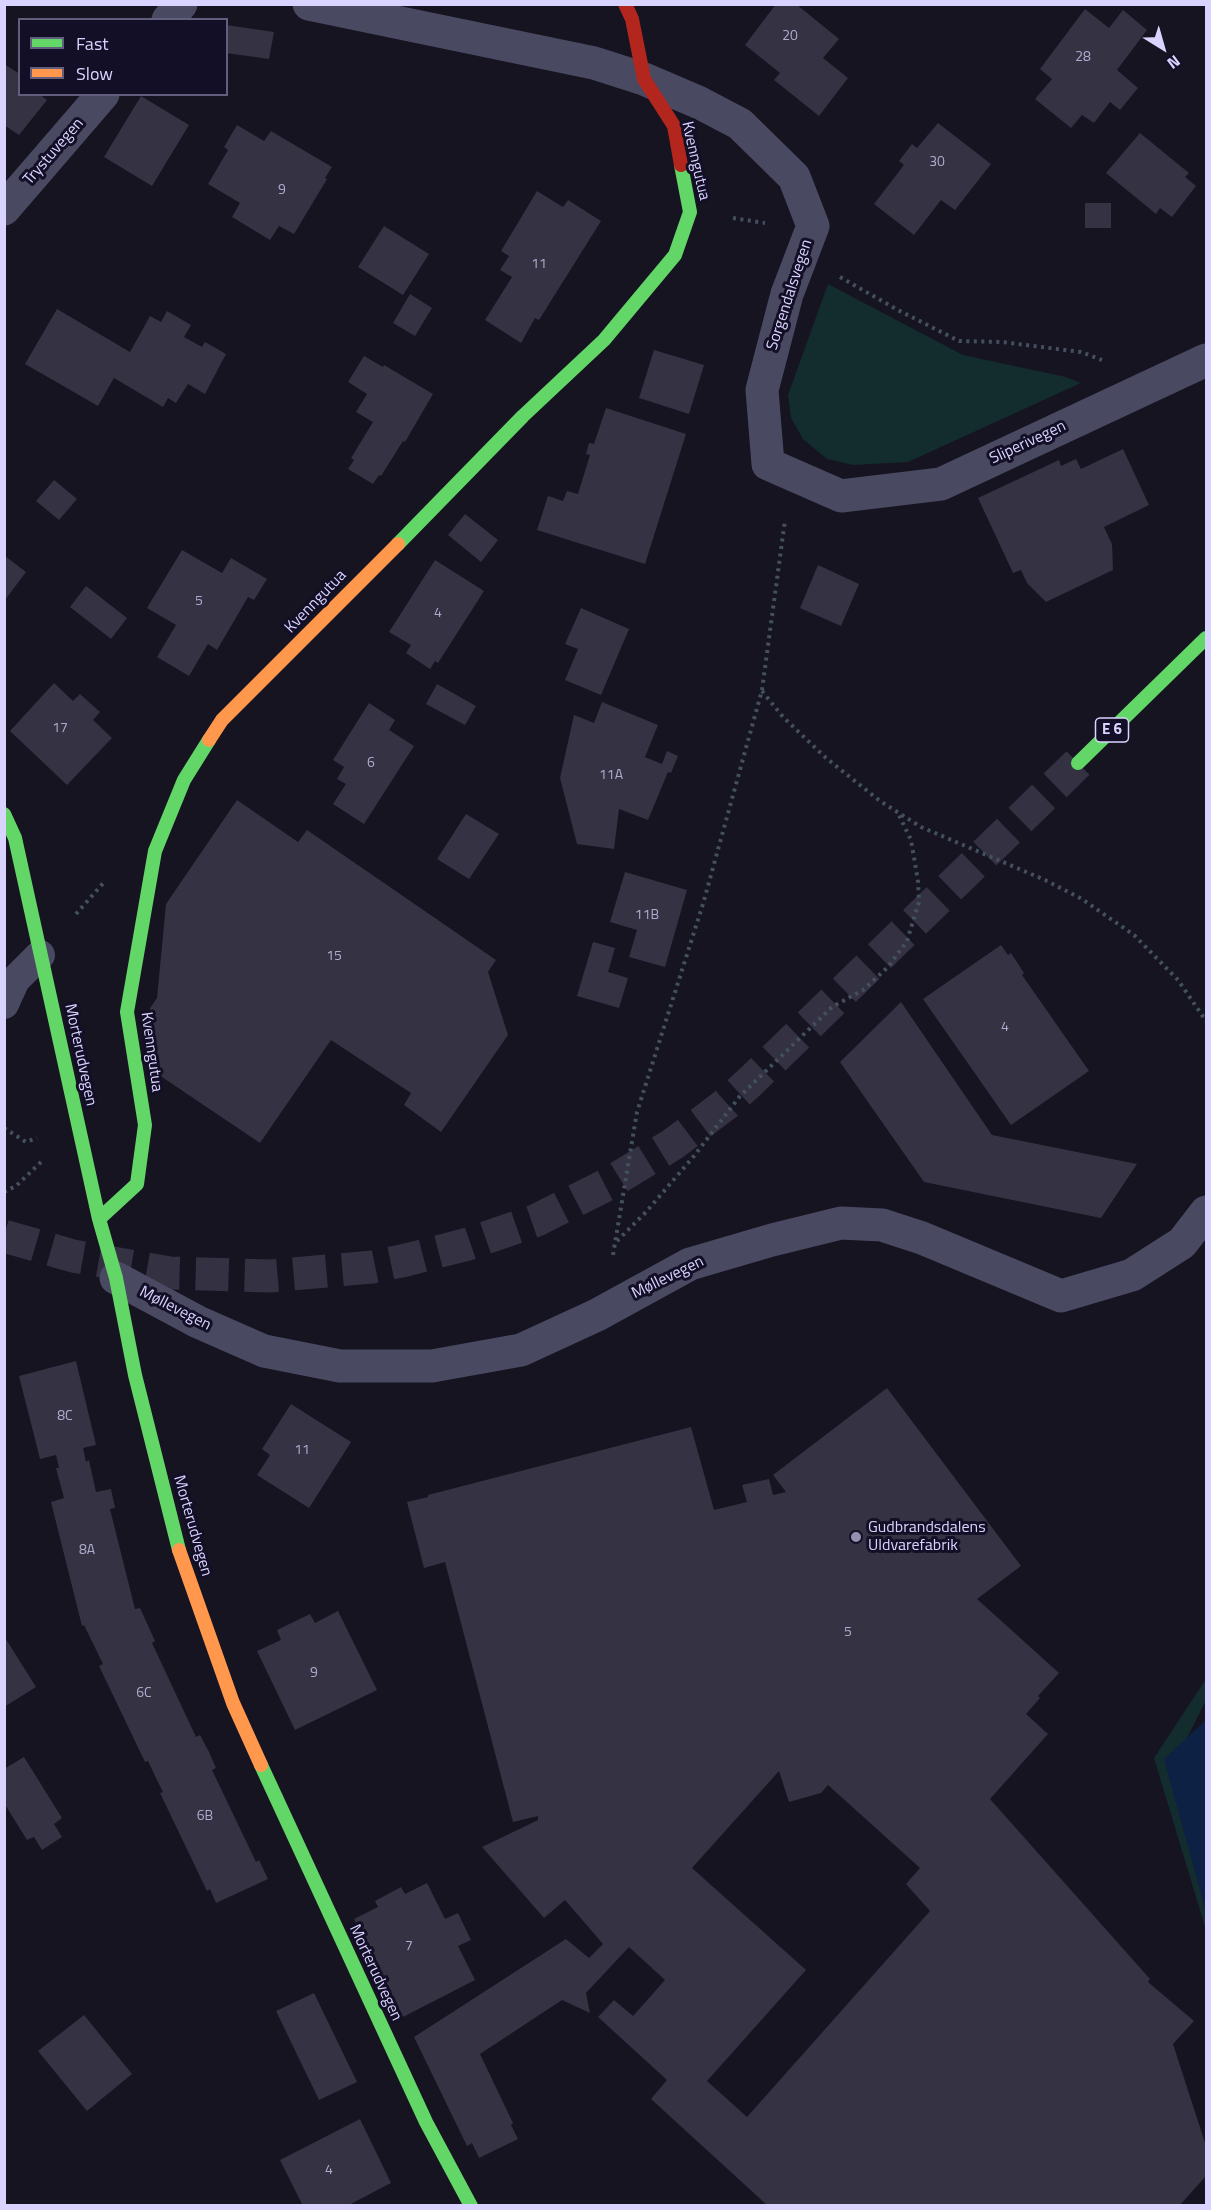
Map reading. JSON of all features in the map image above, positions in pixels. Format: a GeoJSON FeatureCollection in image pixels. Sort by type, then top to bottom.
{"type":"FeatureCollection","features":[{"type":"Feature","properties":{"kind":"main road"},"geometry":{"type":"LineString","coordinates":[[625,4],[632,19],[644,80]]}},
{"type":"Feature","properties":{"kind":"main road","name":"Kvenngutua"},"geometry":{"type":"LineString","coordinates":[[99,1218],[137,1184],[145,1125],[127,1012],[155,851],[184,780],[222,720],[523,416],[604,340],[675,255],[690,212],[674,126],[644,80]]}},
{"type":"Feature","properties":{"kind":"main road","name":"E 6"},"geometry":{"type":"LineString","coordinates":[[1078,763],[1206,638]]}},
{"type":"Feature","properties":{"kind":"main road","name":"Morterudvegen"},"geometry":{"type":"LineString","coordinates":[[4,814],[15,838],[99,1218],[116,1278],[135,1374],[181,1558],[233,1703],[426,2122],[471,2205]]}},
{"type":"Feature","properties":{"kind":"street"},"geometry":{"type":"LineString","coordinates":[[170,18],[181,4]]}},
{"type":"Feature","properties":{"kind":"street","name":"Sorgendalsvegen"},"geometry":{"type":"LineString","coordinates":[[309,4],[594,63],[700,103],[740,124],[794,177],[813,226],[787,294],[762,390],[768,464],[841,496]]}},
{"type":"Feature","properties":{"kind":"street","name":"Trystuvegen"},"geometry":{"type":"LineString","coordinates":[[4,209],[101,96]]}},
{"type":"Feature","properties":{"kind":"street","name":"Sliperivegen"},"geometry":{"type":"LineString","coordinates":[[841,496],[941,484],[1206,360]]}},
{"type":"Feature","properties":{"kind":"street","name":"Møllevegen"},"geometry":{"type":"LineString","coordinates":[[116,1278],[198,1322],[264,1351],[339,1366],[432,1366],[521,1350],[597,1315],[690,1264],[841,1223],[882,1225],[892,1228],[922,1238],[1061,1296],[1132,1275],[1182,1243],[1206,1212]]}},
{"type":"Feature","properties":{"kind":"lane"},"geometry":{"type":"LineString","coordinates":[[4,1004],[15,980],[40,955]]}},
{"type":"Feature","properties":{"kind":"path"},"geometry":{"type":"LineString","coordinates":[[690,212],[764,223],[813,226],[837,275],[896,309],[959,341],[1002,342],[1081,352],[1124,369],[1144,389]]}},
{"type":"Feature","properties":{"kind":"path"},"geometry":{"type":"LineString","coordinates":[[764,213],[764,223]]}},
{"type":"Feature","properties":{"kind":"path"},"geometry":{"type":"LineString","coordinates":[[597,1315],[617,1242],[637,1112],[703,904],[762,690],[792,474]]}},
{"type":"Feature","properties":{"kind":"path"},"geometry":{"type":"LineString","coordinates":[[762,690],[783,717],[826,758],[880,801],[921,827],[1045,880],[1090,905],[1134,935],[1178,980],[1206,1021]]}},
{"type":"Feature","properties":{"kind":"path"},"geometry":{"type":"LineString","coordinates":[[617,1242],[680,1172],[740,1096],[832,1007],[863,990],[888,967],[907,941],[919,902],[918,881],[911,840],[898,812]]}},
{"type":"Feature","properties":{"kind":"path"},"geometry":{"type":"LineString","coordinates":[[40,955],[118,867],[155,851]]}},
{"type":"Feature","properties":{"kind":"green space"},"geometry":{"type":"Polygon","coordinates":[[[828,284],[963,355],[1066,377],[1081,383],[908,462],[853,465],[827,459],[803,439],[791,418],[788,395],[828,284]]]}},
{"type":"Feature","properties":{"kind":"green space"},"geometry":{"type":"Polygon","coordinates":[[[1206,1679],[1206,1700],[1174,1764],[1206,1899],[1206,1930],[1154,1758],[1206,1679]]]}},
{"type":"Feature","properties":{"kind":"water"},"geometry":{"type":"Polygon","coordinates":[[[1206,1720],[1206,1912],[1164,1759],[1206,1720]]]}},
{"type":"Feature","properties":{"kind":"building"},"geometry":{"type":"Polygon","coordinates":[[[776,4],[796,4],[839,39],[823,58],[848,78],[819,116],[774,80],[780,73],[745,45],[776,4]]]}},
{"type":"Feature","properties":{"kind":"building"},"geometry":{"type":"Polygon","coordinates":[[[1085,9],[1109,28],[1123,10],[1147,30],[1117,70],[1138,88],[1120,110],[1110,102],[1094,123],[1082,115],[1071,128],[1035,99],[1052,79],[1040,69],[1085,9]]]}},
{"type":"Feature","properties":{"kind":"building"},"geometry":{"type":"Polygon","coordinates":[[[228,25],[274,32],[269,59],[228,53],[228,25]]]}},
{"type":"Feature","properties":{"kind":"building"},"geometry":{"type":"Polygon","coordinates":[[[4,64],[18,73],[18,96],[42,96],[47,100],[19,135],[4,125],[4,64]]]}},
{"type":"Feature","properties":{"kind":"building"},"geometry":{"type":"Polygon","coordinates":[[[141,96],[189,125],[152,186],[104,157],[141,96]]]}},
{"type":"Feature","properties":{"kind":"building"},"geometry":{"type":"Polygon","coordinates":[[[938,123],[991,164],[955,210],[941,200],[914,235],[874,204],[904,165],[899,161],[912,144],[917,148],[938,123]]]}},
{"type":"Feature","properties":{"kind":"building"},"geometry":{"type":"Polygon","coordinates":[[[237,125],[264,141],[271,131],[332,167],[294,234],[279,226],[270,240],[232,217],[240,203],[208,184],[228,150],[224,147],[237,125]]]}},
{"type":"Feature","properties":{"kind":"building"},"geometry":{"type":"Polygon","coordinates":[[[1140,133],[1189,173],[1185,177],[1196,186],[1172,217],[1160,208],[1156,214],[1106,173],[1140,133]]]}},
{"type":"Feature","properties":{"kind":"building"},"geometry":{"type":"Polygon","coordinates":[[[537,191],[563,207],[568,200],[601,221],[539,320],[535,318],[521,343],[485,320],[512,277],[500,270],[509,256],[501,251],[537,191]]]}},
{"type":"Feature","properties":{"kind":"building"},"geometry":{"type":"Polygon","coordinates":[[[1085,203],[1111,203],[1111,228],[1085,228],[1085,203]]]}},
{"type":"Feature","properties":{"kind":"building"},"geometry":{"type":"Polygon","coordinates":[[[384,226],[429,254],[403,295],[358,267],[384,226]]]}},
{"type":"Feature","properties":{"kind":"building"},"geometry":{"type":"Polygon","coordinates":[[[410,294],[432,308],[415,336],[393,323],[410,294]]]}},
{"type":"Feature","properties":{"kind":"building"},"geometry":{"type":"Polygon","coordinates":[[[57,309],[130,352],[150,316],[161,322],[167,311],[191,325],[184,337],[202,347],[205,342],[226,354],[205,394],[188,384],[176,403],[168,398],[163,407],[114,378],[98,406],[25,364],[57,309]]]}},
{"type":"Feature","properties":{"kind":"building"},"geometry":{"type":"Polygon","coordinates":[[[654,350],[704,365],[689,414],[639,398],[654,350]]]}},
{"type":"Feature","properties":{"kind":"building"},"geometry":{"type":"Polygon","coordinates":[[[364,356],[433,394],[405,442],[403,441],[381,476],[379,475],[373,484],[348,469],[354,460],[351,458],[373,422],[356,412],[367,394],[348,382],[364,356]]]}},
{"type":"Feature","properties":{"kind":"building"},"geometry":{"type":"Polygon","coordinates":[[[606,408],[686,434],[645,564],[537,530],[548,496],[563,501],[567,491],[578,494],[590,455],[586,454],[589,443],[594,444],[606,408]]]}},
{"type":"Feature","properties":{"kind":"building"},"geometry":{"type":"Polygon","coordinates":[[[1123,449],[1149,505],[1104,527],[1112,544],[1113,570],[1046,602],[1027,583],[1021,570],[1013,573],[978,498],[1059,460],[1061,466],[1076,459],[1081,469],[1123,449]]]}},
{"type":"Feature","properties":{"kind":"building"},"geometry":{"type":"Polygon","coordinates":[[[54,480],[77,499],[59,520],[36,501],[54,480]]]}},
{"type":"Feature","properties":{"kind":"building"},"geometry":{"type":"Polygon","coordinates":[[[465,514],[498,540],[481,562],[448,535],[465,514]]]}},
{"type":"Feature","properties":{"kind":"building"},"geometry":{"type":"Polygon","coordinates":[[[182,550],[222,573],[231,558],[267,579],[254,600],[248,597],[217,650],[208,644],[189,676],[157,657],[176,625],[147,608],[182,550]]]}},
{"type":"Feature","properties":{"kind":"building"},"geometry":{"type":"Polygon","coordinates":[[[5,556],[26,572],[5,600],[5,556]]]}},
{"type":"Feature","properties":{"kind":"building"},"geometry":{"type":"Polygon","coordinates":[[[435,560],[484,591],[438,663],[435,661],[430,669],[406,653],[411,645],[389,632],[435,560]]]}},
{"type":"Feature","properties":{"kind":"building"},"geometry":{"type":"Polygon","coordinates":[[[818,565],[859,584],[841,626],[800,608],[818,565]]]}},
{"type":"Feature","properties":{"kind":"building"},"geometry":{"type":"Polygon","coordinates":[[[86,586],[127,618],[111,639],[70,607],[86,586]]]}},
{"type":"Feature","properties":{"kind":"building"},"geometry":{"type":"Polygon","coordinates":[[[581,608],[629,629],[601,695],[565,680],[578,649],[565,644],[581,608]]]}},
{"type":"Feature","properties":{"kind":"building"},"geometry":{"type":"Polygon","coordinates":[[[54,683],[73,701],[80,694],[100,712],[93,720],[112,738],[67,785],[10,731],[54,683]]]}},
{"type":"Feature","properties":{"kind":"building"},"geometry":{"type":"Polygon","coordinates":[[[437,684],[476,706],[465,725],[426,704],[437,684]]]}},
{"type":"Feature","properties":{"kind":"building"},"geometry":{"type":"Polygon","coordinates":[[[602,702],[658,725],[645,757],[662,764],[667,751],[678,756],[671,773],[668,772],[648,820],[619,809],[614,849],[577,844],[560,778],[574,715],[594,723],[602,702]]]}},
{"type":"Feature","properties":{"kind":"building"},"geometry":{"type":"Polygon","coordinates":[[[369,703],[395,720],[389,730],[414,746],[364,824],[333,804],[346,784],[337,779],[344,767],[333,760],[369,703]]]}},
{"type":"Feature","properties":{"kind":"building"},"geometry":{"type":"Polygon","coordinates":[[[237,800],[298,842],[307,830],[496,960],[488,972],[508,1035],[441,1132],[404,1105],[411,1093],[331,1040],[260,1143],[156,1073],[151,1063],[150,1008],[157,998],[166,904],[237,800]]]}},
{"type":"Feature","properties":{"kind":"building"},"geometry":{"type":"Polygon","coordinates":[[[466,814],[499,834],[469,879],[437,859],[466,814]]]}},
{"type":"Feature","properties":{"kind":"building"},"geometry":{"type":"Polygon","coordinates":[[[625,872],[687,890],[665,967],[629,957],[637,930],[610,922],[625,872]]]}},
{"type":"Feature","properties":{"kind":"building"},"geometry":{"type":"Polygon","coordinates":[[[593,942],[615,948],[608,972],[628,978],[619,1008],[577,996],[593,942]]]}},
{"type":"Feature","properties":{"kind":"building"},"geometry":{"type":"Polygon","coordinates":[[[1001,945],[1008,955],[1011,953],[1024,973],[1022,975],[1089,1071],[1011,1125],[923,999],[1001,945]]]}},
{"type":"Feature","properties":{"kind":"building"},"geometry":{"type":"Polygon","coordinates":[[[901,1002],[992,1135],[1137,1164],[1101,1218],[924,1182],[840,1062],[901,1002]]]}},
{"type":"Feature","properties":{"kind":"building"},"geometry":{"type":"Polygon","coordinates":[[[76,1361],[96,1445],[83,1448],[86,1462],[89,1460],[96,1492],[111,1489],[115,1508],[110,1509],[135,1609],[140,1608],[155,1641],[152,1643],[196,1737],[200,1735],[209,1752],[216,1768],[212,1770],[256,1862],[259,1860],[268,1879],[216,1903],[210,1889],[207,1891],[160,1793],[163,1792],[148,1761],[145,1762],[99,1666],[103,1664],[84,1625],[82,1626],[51,1502],[64,1498],[56,1468],[59,1468],[56,1455],[40,1459],[19,1376],[76,1361]]]}},
{"type":"Feature","properties":{"kind":"building"},"geometry":{"type":"Polygon","coordinates":[[[887,1388],[1021,1566],[977,1599],[1059,1673],[1038,1696],[1040,1698],[1026,1714],[1048,1734],[990,1799],[1150,1979],[1148,1982],[1194,2021],[1173,2044],[1206,2146],[1206,2176],[1179,2206],[768,2206],[651,2099],[667,2080],[598,2017],[614,2000],[633,2016],[665,1980],[629,1947],[586,1993],[590,2013],[562,2000],[480,2054],[513,2123],[511,2125],[518,2139],[479,2158],[472,2143],[467,2146],[414,2037],[566,1939],[589,1958],[603,1944],[565,1900],[544,1918],[482,1847],[538,1820],[538,1816],[513,1822],[445,1562],[424,1568],[407,1502],[691,1427],[714,1510],[747,1502],[742,1485],[769,1479],[773,1495],[786,1492],[773,1475],[887,1388]],[[779,1771],[692,1868],[806,1970],[707,2081],[747,2117],[930,1911],[906,1884],[920,1868],[828,1785],[821,1793],[789,1802],[779,1771]]]}},
{"type":"Feature","properties":{"kind":"building"},"geometry":{"type":"Polygon","coordinates":[[[291,1404],[351,1442],[309,1508],[257,1475],[270,1455],[262,1449],[291,1404]]]}},
{"type":"Feature","properties":{"kind":"building"},"geometry":{"type":"Polygon","coordinates":[[[338,1611],[377,1690],[295,1730],[257,1651],[281,1640],[277,1630],[310,1614],[315,1623],[338,1611]]]}},
{"type":"Feature","properties":{"kind":"building"},"geometry":{"type":"Polygon","coordinates":[[[4,1636],[36,1687],[4,1707],[4,1636]]]}},
{"type":"Feature","properties":{"kind":"building"},"geometry":{"type":"Polygon","coordinates":[[[24,1757],[62,1818],[54,1824],[62,1837],[42,1850],[34,1837],[27,1840],[4,1803],[4,1769],[24,1757]]]}},
{"type":"Feature","properties":{"kind":"building"},"geometry":{"type":"Polygon","coordinates":[[[427,1883],[445,1919],[458,1913],[471,1940],[458,1946],[475,1980],[403,2017],[354,1919],[378,1907],[375,1901],[401,1887],[405,1894],[427,1883]]]}},
{"type":"Feature","properties":{"kind":"building"},"geometry":{"type":"Polygon","coordinates":[[[314,1993],[357,2082],[319,2100],[276,2011],[314,1993]]]}},
{"type":"Feature","properties":{"kind":"building"},"geometry":{"type":"Polygon","coordinates":[[[84,2015],[132,2074],[87,2111],[38,2051],[84,2015]]]}},
{"type":"Feature","properties":{"kind":"building"},"geometry":{"type":"Polygon","coordinates":[[[360,2119],[391,2183],[347,2206],[303,2206],[280,2160],[360,2119]]]}},
{"type":"Feature","properties":{"kind":"tunnel"},"geometry":{"type":"LineString","coordinates":[[4,1236],[73,1256],[170,1273],[270,1276],[372,1267],[406,1260],[468,1244],[537,1220],[608,1184],[673,1144],[726,1104],[1078,763]]}},
{"type":"Feature","properties":{"kind":"traffic: fast"},"geometry":{"type":"LineString","coordinates":[[398,544],[523,416],[604,340],[675,255],[690,212],[681,165]]}},
{"type":"Feature","properties":{"kind":"traffic: fast"},"geometry":{"type":"LineString","coordinates":[[1078,763],[1206,638]]}},
{"type":"Feature","properties":{"kind":"traffic: fast"},"geometry":{"type":"LineString","coordinates":[[99,1219],[137,1184],[145,1125],[127,1012],[155,851],[184,780],[209,740]]}},
{"type":"Feature","properties":{"kind":"traffic: fast"},"geometry":{"type":"LineString","coordinates":[[4,814],[15,838],[99,1219],[116,1278],[135,1375],[179,1550]]}},
{"type":"Feature","properties":{"kind":"traffic: fast"},"geometry":{"type":"LineString","coordinates":[[261,1765],[426,2122],[471,2206]]}},
{"type":"Feature","properties":{"kind":"traffic: slow"},"geometry":{"type":"LineString","coordinates":[[209,740],[222,720],[398,544]]}},
{"type":"Feature","properties":{"kind":"traffic: slow"},"geometry":{"type":"LineString","coordinates":[[179,1550],[233,1703],[261,1765]]}},
{"type":"Feature","properties":{"kind":"traffic: jam"},"geometry":{"type":"LineString","coordinates":[[625,4],[632,19],[644,79],[674,126],[681,165]]}},
{"type":"Feature","properties":{"kind":"place","name":"Gudbrandsdalens Uldvarefabrik"},"geometry":{"type":"Point","coordinates":[856,1537]}}]}
